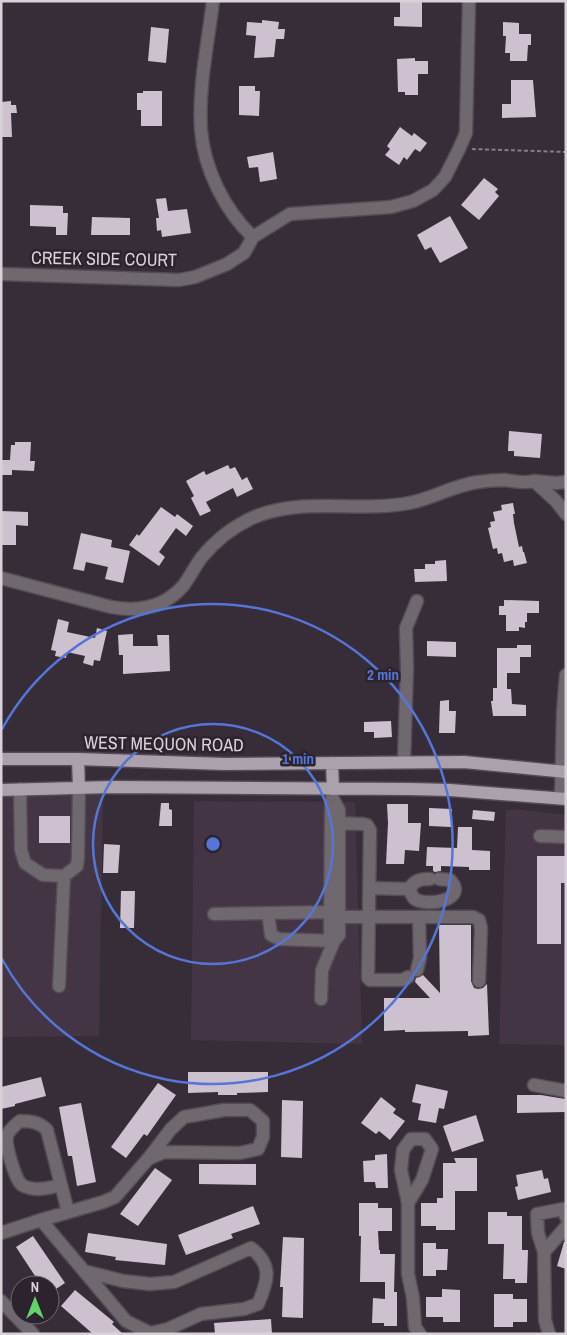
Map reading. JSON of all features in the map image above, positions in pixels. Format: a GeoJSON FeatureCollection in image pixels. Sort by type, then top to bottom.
{"type":"FeatureCollection","features":[{"type":"Feature","properties":{"kind":"main road","name":"WEST MEQUON ROAD"},"geometry":{"type":"LineString","coordinates":[[1,759],[224,764],[464,762],[564,772]]}},
{"type":"Feature","properties":{"kind":"main road"},"geometry":{"type":"LineString","coordinates":[[78,760],[78,788]]}},
{"type":"Feature","properties":{"kind":"main road"},"geometry":{"type":"LineString","coordinates":[[332,763],[333,794]]}},
{"type":"Feature","properties":{"kind":"main road"},"geometry":{"type":"LineString","coordinates":[[1,790],[112,787],[333,794],[450,790],[563,798]]}},
{"type":"Feature","properties":{"kind":"street"},"geometry":{"type":"LineString","coordinates":[[213,1],[201,100],[201,131],[215,184],[240,224],[253,237]]}},
{"type":"Feature","properties":{"kind":"street","name":"CREEK SIDE COURT"},"geometry":{"type":"LineString","coordinates":[[1,274],[179,280],[212,271],[227,264],[244,253],[253,237],[290,214],[391,207],[413,200],[433,190],[445,176],[466,133],[469,1]]}},
{"type":"Feature","properties":{"kind":"street"},"geometry":{"type":"LineString","coordinates":[[1,578],[111,607],[128,610],[146,608],[160,604],[182,587],[202,557],[216,542],[253,518],[270,512],[287,507],[381,506],[411,503],[476,482],[505,480],[526,483],[534,481],[566,482]]}},
{"type":"Feature","properties":{"kind":"street"},"geometry":{"type":"LineString","coordinates":[[534,481],[556,501],[566,514]]}},
{"type":"Feature","properties":{"kind":"street"},"geometry":{"type":"LineString","coordinates":[[404,762],[407,667],[406,628],[417,601]]}},
{"type":"Feature","properties":{"kind":"street"},"geometry":{"type":"LineString","coordinates":[[563,798],[563,714],[566,675]]}},
{"type":"Feature","properties":{"kind":"street"},"geometry":{"type":"LineString","coordinates":[[20,789],[21,850],[25,863],[43,875],[64,876],[77,866],[78,788]]}},
{"type":"Feature","properties":{"kind":"street"},"geometry":{"type":"LineString","coordinates":[[333,794],[335,823],[333,915],[330,937],[334,940]]}},
{"type":"Feature","properties":{"kind":"street"},"geometry":{"type":"LineString","coordinates":[[335,823],[363,824],[367,825],[370,830],[368,916],[368,978],[370,980],[402,980],[413,974],[420,958],[419,917]]}},
{"type":"Feature","properties":{"kind":"street"},"geometry":{"type":"LineString","coordinates":[[540,836],[566,837]]}},
{"type":"Feature","properties":{"kind":"street"},"geometry":{"type":"LineString","coordinates":[[59,986],[64,876]]}},
{"type":"Feature","properties":{"kind":"street"},"geometry":{"type":"LineString","coordinates":[[420,879],[450,880],[454,884],[452,897],[447,901],[418,900],[414,898],[409,889],[413,882],[420,879]]}},
{"type":"Feature","properties":{"kind":"street"},"geometry":{"type":"LineString","coordinates":[[369,888],[409,889]]}},
{"type":"Feature","properties":{"kind":"street"},"geometry":{"type":"LineString","coordinates":[[268,913],[271,934],[279,939],[334,940]]}},
{"type":"Feature","properties":{"kind":"street"},"geometry":{"type":"LineString","coordinates":[[214,914],[268,913],[473,917],[479,920],[481,928],[479,981]]}},
{"type":"Feature","properties":{"kind":"street"},"geometry":{"type":"LineString","coordinates":[[321,999],[322,970],[334,940]]}},
{"type":"Feature","properties":{"kind":"street"},"geometry":{"type":"LineString","coordinates":[[534,1086],[566,1091]]}},
{"type":"Feature","properties":{"kind":"street"},"geometry":{"type":"LineString","coordinates":[[1,1233],[115,1197],[148,1160],[171,1129],[184,1117],[224,1110],[250,1110],[263,1121],[263,1138],[258,1149],[240,1153],[164,1152],[148,1160]]}},
{"type":"Feature","properties":{"kind":"street"},"geometry":{"type":"LineString","coordinates":[[60,1186],[33,1189],[23,1186],[18,1180],[8,1148],[7,1136],[12,1127],[20,1121],[31,1121],[41,1124],[47,1130],[68,1212]]}},
{"type":"Feature","properties":{"kind":"street"},"geometry":{"type":"LineString","coordinates":[[408,1203],[408,1274],[413,1298],[415,1327],[420,1334]]}},
{"type":"Feature","properties":{"kind":"street"},"geometry":{"type":"LineString","coordinates":[[549,1334],[545,1320],[544,1252],[538,1233],[537,1214],[563,1210],[566,1217]]}},
{"type":"Feature","properties":{"kind":"street"},"geometry":{"type":"LineString","coordinates":[[41,1220],[126,1321],[150,1333],[168,1329],[201,1314],[244,1309],[258,1304],[265,1287],[266,1269],[260,1255],[251,1248],[174,1282],[150,1284],[123,1281],[84,1271]]}},
{"type":"Feature","properties":{"kind":"street"},"geometry":{"type":"LineString","coordinates":[[544,1252],[566,1226]]}},
{"type":"Feature","properties":{"kind":"street"},"geometry":{"type":"LineString","coordinates":[[1,1300],[33,1334]]}},
{"type":"Feature","properties":{"kind":"path"},"geometry":{"type":"LineString","coordinates":[[459,149],[566,152]]}},
{"type":"Feature","properties":{"kind":"shaded area"},"geometry":{"type":"Polygon","coordinates":[[[1,795],[103,795],[99,1036],[1,1037],[1,795]]]}},
{"type":"Feature","properties":{"kind":"shaded area"},"geometry":{"type":"Polygon","coordinates":[[[194,801],[355,802],[362,1044],[191,1040],[194,801]]]}},
{"type":"Feature","properties":{"kind":"shaded area"},"geometry":{"type":"Polygon","coordinates":[[[515,809],[566,815],[566,1045],[499,1044],[506,810],[515,809]]]}},
{"type":"Feature","properties":{"kind":"building"},"geometry":{"type":"Polygon","coordinates":[[[400,1],[422,1],[422,27],[394,26],[394,17],[400,17],[400,1]]]}},
{"type":"Feature","properties":{"kind":"building"},"geometry":{"type":"Polygon","coordinates":[[[262,20],[279,22],[278,29],[285,29],[284,39],[276,39],[274,57],[254,58],[256,36],[246,35],[247,22],[262,23],[262,20]]]}},
{"type":"Feature","properties":{"kind":"building"},"geometry":{"type":"Polygon","coordinates":[[[503,22],[519,23],[519,34],[531,34],[531,45],[528,45],[527,61],[510,61],[510,53],[505,53],[506,36],[503,36],[503,22]]]}},
{"type":"Feature","properties":{"kind":"building"},"geometry":{"type":"Polygon","coordinates":[[[151,27],[169,29],[166,63],[148,61],[151,27]]]}},
{"type":"Feature","properties":{"kind":"building"},"geometry":{"type":"Polygon","coordinates":[[[415,58],[415,61],[428,61],[428,74],[418,74],[418,95],[405,95],[405,92],[398,92],[397,59],[415,58]]]}},
{"type":"Feature","properties":{"kind":"building"},"geometry":{"type":"Polygon","coordinates":[[[511,80],[533,80],[536,117],[502,118],[502,104],[511,104],[511,80]]]}},
{"type":"Feature","properties":{"kind":"building"},"geometry":{"type":"Polygon","coordinates":[[[239,86],[255,86],[255,91],[260,91],[259,116],[239,115],[239,86]]]}},
{"type":"Feature","properties":{"kind":"building"},"geometry":{"type":"Polygon","coordinates":[[[143,91],[162,91],[162,126],[141,126],[141,110],[137,110],[137,93],[143,93],[143,91]]]}},
{"type":"Feature","properties":{"kind":"building"},"geometry":{"type":"Polygon","coordinates":[[[11,101],[11,105],[16,105],[17,113],[11,113],[12,137],[1,137],[1,102],[11,101]]]}},
{"type":"Feature","properties":{"kind":"building"},"geometry":{"type":"Polygon","coordinates":[[[400,127],[412,136],[414,133],[427,143],[420,152],[415,149],[407,160],[404,157],[399,165],[385,155],[390,149],[387,146],[400,127]]]}},
{"type":"Feature","properties":{"kind":"building"},"geometry":{"type":"Polygon","coordinates":[[[273,152],[277,179],[260,182],[258,167],[249,168],[247,157],[273,152]]]}},
{"type":"Feature","properties":{"kind":"building"},"geometry":{"type":"Polygon","coordinates":[[[484,178],[498,189],[495,192],[499,196],[479,220],[461,205],[484,178]]]}},
{"type":"Feature","properties":{"kind":"building"},"geometry":{"type":"Polygon","coordinates":[[[166,198],[168,211],[187,209],[191,233],[162,237],[161,230],[157,231],[156,218],[159,218],[156,199],[166,198]]]}},
{"type":"Feature","properties":{"kind":"building"},"geometry":{"type":"Polygon","coordinates":[[[30,205],[63,206],[63,213],[68,213],[67,235],[56,235],[56,227],[30,226],[30,205]]]}},
{"type":"Feature","properties":{"kind":"building"},"geometry":{"type":"Polygon","coordinates":[[[450,216],[468,248],[440,263],[431,247],[425,250],[417,235],[450,216]]]}},
{"type":"Feature","properties":{"kind":"building"},"geometry":{"type":"Polygon","coordinates":[[[92,217],[130,218],[130,235],[91,235],[92,217]]]}},
{"type":"Feature","properties":{"kind":"building"},"geometry":{"type":"Polygon","coordinates":[[[509,431],[542,434],[540,458],[514,456],[514,451],[508,451],[509,431]]]}},
{"type":"Feature","properties":{"kind":"building"},"geometry":{"type":"Polygon","coordinates":[[[15,442],[31,442],[30,461],[35,461],[34,471],[12,470],[12,475],[1,475],[1,460],[10,460],[11,445],[15,445],[15,442]]]}},
{"type":"Feature","properties":{"kind":"building"},"geometry":{"type":"Polygon","coordinates":[[[228,465],[230,469],[235,467],[242,480],[247,477],[253,489],[237,497],[233,488],[206,502],[211,511],[200,516],[191,498],[194,496],[186,481],[204,471],[206,475],[228,465]]]}},
{"type":"Feature","properties":{"kind":"building"},"geometry":{"type":"Polygon","coordinates":[[[513,503],[514,523],[519,547],[522,546],[527,563],[514,566],[513,560],[504,562],[502,553],[498,554],[497,548],[493,549],[488,528],[491,527],[490,522],[495,521],[493,512],[502,510],[501,505],[513,503]]]}},
{"type":"Feature","properties":{"kind":"building"},"geometry":{"type":"Polygon","coordinates":[[[161,507],[175,517],[177,514],[193,526],[186,536],[176,528],[159,552],[165,557],[159,566],[129,545],[137,534],[139,536],[161,507]]]}},
{"type":"Feature","properties":{"kind":"building"},"geometry":{"type":"Polygon","coordinates":[[[1,511],[28,512],[28,526],[16,525],[16,545],[1,545],[1,511]]]}},
{"type":"Feature","properties":{"kind":"building"},"geometry":{"type":"Polygon","coordinates":[[[81,533],[112,540],[111,547],[130,551],[123,583],[105,579],[108,567],[86,562],[84,571],[73,569],[81,533]]]}},
{"type":"Feature","properties":{"kind":"building"},"geometry":{"type":"Polygon","coordinates":[[[446,560],[447,581],[415,582],[414,569],[425,569],[425,564],[435,564],[435,561],[446,560]]]}},
{"type":"Feature","properties":{"kind":"building"},"geometry":{"type":"Polygon","coordinates":[[[504,600],[539,601],[539,613],[527,613],[525,628],[519,627],[519,631],[506,631],[506,615],[499,615],[499,606],[504,606],[504,600]]]}},
{"type":"Feature","properties":{"kind":"building"},"geometry":{"type":"Polygon","coordinates":[[[58,619],[69,622],[67,632],[95,638],[97,628],[107,631],[100,661],[94,660],[93,666],[83,663],[85,656],[67,652],[66,658],[55,656],[56,651],[51,650],[58,619]]]}},
{"type":"Feature","properties":{"kind":"building"},"geometry":{"type":"Polygon","coordinates":[[[133,634],[133,646],[158,646],[157,635],[169,635],[170,671],[123,674],[123,655],[119,655],[118,635],[133,634]]]}},
{"type":"Feature","properties":{"kind":"building"},"geometry":{"type":"Polygon","coordinates":[[[427,641],[456,642],[456,657],[427,656],[427,641]]]}},
{"type":"Feature","properties":{"kind":"building"},"geometry":{"type":"Polygon","coordinates":[[[517,645],[531,645],[531,657],[520,657],[520,673],[507,673],[507,689],[511,689],[512,704],[526,705],[526,716],[493,716],[491,701],[493,701],[493,688],[497,688],[497,648],[517,648],[517,645]]]}},
{"type":"Feature","properties":{"kind":"building"},"geometry":{"type":"Polygon","coordinates":[[[449,700],[449,711],[456,711],[455,733],[439,733],[440,701],[449,700]]]}},
{"type":"Feature","properties":{"kind":"building"},"geometry":{"type":"Polygon","coordinates":[[[391,721],[392,737],[374,738],[374,732],[364,732],[364,722],[391,721]]]}},
{"type":"Feature","properties":{"kind":"building"},"geometry":{"type":"Polygon","coordinates":[[[161,803],[169,803],[169,809],[172,810],[172,826],[159,826],[161,803]]]}},
{"type":"Feature","properties":{"kind":"building"},"geometry":{"type":"Polygon","coordinates":[[[387,804],[408,804],[408,823],[421,823],[419,851],[405,850],[404,864],[386,864],[387,804]]]}},
{"type":"Feature","properties":{"kind":"building"},"geometry":{"type":"Polygon","coordinates":[[[429,808],[452,809],[451,827],[429,826],[429,808]]]}},
{"type":"Feature","properties":{"kind":"building"},"geometry":{"type":"Polygon","coordinates":[[[473,810],[495,812],[494,821],[472,819],[473,810]]]}},
{"type":"Feature","properties":{"kind":"building"},"geometry":{"type":"Polygon","coordinates":[[[39,816],[70,816],[70,843],[39,843],[39,816]]]}},
{"type":"Feature","properties":{"kind":"building"},"geometry":{"type":"Polygon","coordinates":[[[458,827],[472,827],[472,850],[490,851],[490,870],[469,870],[469,867],[441,866],[441,871],[435,872],[433,871],[433,866],[426,866],[427,847],[457,848],[458,827]]]}},
{"type":"Feature","properties":{"kind":"building"},"geometry":{"type":"Polygon","coordinates":[[[104,844],[120,845],[118,873],[103,873],[104,844]]]}},
{"type":"Feature","properties":{"kind":"building"},"geometry":{"type":"Polygon","coordinates":[[[537,856],[566,856],[566,883],[561,883],[561,944],[537,944],[537,856]]]}},
{"type":"Feature","properties":{"kind":"building"},"geometry":{"type":"Polygon","coordinates":[[[121,891],[135,891],[134,928],[120,928],[121,891]]]}},
{"type":"Feature","properties":{"kind":"building"},"geometry":{"type":"Polygon","coordinates":[[[439,925],[471,925],[471,981],[474,988],[478,989],[483,988],[487,984],[489,1035],[468,1036],[468,1031],[384,1031],[384,998],[430,998],[415,982],[416,978],[423,975],[440,993],[439,925]]]}},
{"type":"Feature","properties":{"kind":"building"},"geometry":{"type":"Polygon","coordinates":[[[188,1072],[268,1072],[268,1092],[237,1093],[237,1095],[218,1095],[218,1092],[188,1093],[188,1072]]]}},
{"type":"Feature","properties":{"kind":"building"},"geometry":{"type":"Polygon","coordinates":[[[41,1077],[46,1096],[1,1109],[1,1087],[41,1077]]]}},
{"type":"Feature","properties":{"kind":"building"},"geometry":{"type":"Polygon","coordinates":[[[158,1083],[176,1095],[147,1136],[144,1134],[126,1158],[111,1147],[158,1083]]]}},
{"type":"Feature","properties":{"kind":"building"},"geometry":{"type":"Polygon","coordinates":[[[416,1084],[448,1091],[444,1109],[439,1108],[436,1123],[418,1120],[421,1104],[412,1102],[416,1084]]]}},
{"type":"Feature","properties":{"kind":"building"},"geometry":{"type":"Polygon","coordinates":[[[517,1095],[541,1095],[565,1099],[565,1112],[517,1113],[517,1095]]]}},
{"type":"Feature","properties":{"kind":"building"},"geometry":{"type":"Polygon","coordinates":[[[381,1097],[396,1109],[393,1113],[405,1121],[390,1140],[379,1131],[376,1134],[361,1123],[381,1097]]]}},
{"type":"Feature","properties":{"kind":"building"},"geometry":{"type":"Polygon","coordinates":[[[282,1100],[303,1101],[302,1158],[281,1157],[282,1100]]]}},
{"type":"Feature","properties":{"kind":"building"},"geometry":{"type":"Polygon","coordinates":[[[81,1103],[96,1182],[77,1186],[72,1156],[68,1156],[59,1107],[81,1103]]]}},
{"type":"Feature","properties":{"kind":"building"},"geometry":{"type":"Polygon","coordinates":[[[476,1115],[484,1141],[452,1152],[443,1126],[476,1115]]]}},
{"type":"Feature","properties":{"kind":"building"},"geometry":{"type":"Polygon","coordinates":[[[387,1154],[388,1188],[376,1188],[375,1182],[364,1182],[363,1161],[375,1160],[375,1155],[387,1154]]]}},
{"type":"Feature","properties":{"kind":"building"},"geometry":{"type":"Polygon","coordinates":[[[454,1158],[477,1158],[477,1191],[455,1191],[455,1230],[436,1230],[436,1226],[421,1226],[421,1203],[437,1203],[437,1198],[443,1198],[443,1163],[456,1163],[454,1158]]]}},
{"type":"Feature","properties":{"kind":"building"},"geometry":{"type":"Polygon","coordinates":[[[199,1164],[256,1164],[256,1185],[199,1184],[199,1164]]]}},
{"type":"Feature","properties":{"kind":"building"},"geometry":{"type":"Polygon","coordinates":[[[155,1168],[172,1180],[138,1226],[120,1214],[155,1168]]]}},
{"type":"Feature","properties":{"kind":"building"},"geometry":{"type":"Polygon","coordinates":[[[542,1170],[544,1179],[548,1178],[551,1192],[518,1200],[515,1187],[518,1186],[516,1175],[542,1170]]]}},
{"type":"Feature","properties":{"kind":"building"},"geometry":{"type":"Polygon","coordinates":[[[359,1203],[378,1203],[378,1208],[392,1208],[392,1231],[378,1231],[380,1254],[395,1254],[394,1292],[397,1292],[397,1326],[384,1326],[384,1323],[372,1323],[373,1298],[385,1299],[385,1282],[360,1282],[361,1236],[359,1236],[359,1203]]]}},
{"type":"Feature","properties":{"kind":"building"},"geometry":{"type":"Polygon","coordinates":[[[253,1206],[260,1224],[231,1234],[233,1238],[186,1255],[178,1235],[253,1206]]]}},
{"type":"Feature","properties":{"kind":"building"},"geometry":{"type":"Polygon","coordinates":[[[488,1212],[507,1212],[507,1216],[522,1216],[522,1250],[528,1250],[527,1283],[515,1283],[515,1279],[503,1279],[504,1244],[488,1244],[488,1212]]]}},
{"type":"Feature","properties":{"kind":"building"},"geometry":{"type":"Polygon","coordinates":[[[88,1233],[167,1244],[165,1265],[115,1260],[116,1257],[85,1252],[88,1233]]]}},
{"type":"Feature","properties":{"kind":"building"},"geometry":{"type":"Polygon","coordinates":[[[33,1236],[60,1275],[34,1275],[16,1247],[33,1236]]]}},
{"type":"Feature","properties":{"kind":"building"},"geometry":{"type":"Polygon","coordinates":[[[283,1237],[304,1238],[303,1318],[282,1317],[283,1287],[280,1287],[283,1237]]]}},
{"type":"Feature","properties":{"kind":"building"},"geometry":{"type":"Polygon","coordinates":[[[564,1242],[566,1242],[566,1269],[557,1266],[564,1242]]]}},
{"type":"Feature","properties":{"kind":"building"},"geometry":{"type":"Polygon","coordinates":[[[423,1243],[436,1243],[436,1249],[448,1249],[447,1270],[436,1270],[436,1276],[423,1276],[423,1243]]]}},
{"type":"Feature","properties":{"kind":"building"},"geometry":{"type":"Polygon","coordinates":[[[60,1276],[65,1283],[60,1286],[60,1276]]]}},
{"type":"Feature","properties":{"kind":"building"},"geometry":{"type":"Polygon","coordinates":[[[442,1289],[460,1290],[460,1322],[443,1322],[443,1317],[426,1317],[426,1297],[442,1297],[442,1289]]]}},
{"type":"Feature","properties":{"kind":"building"},"geometry":{"type":"Polygon","coordinates":[[[75,1290],[114,1322],[112,1324],[123,1334],[93,1334],[61,1306],[75,1290]]]}},
{"type":"Feature","properties":{"kind":"building"},"geometry":{"type":"Polygon","coordinates":[[[494,1294],[513,1294],[513,1299],[527,1299],[527,1322],[513,1322],[513,1327],[494,1327],[494,1294]]]}},
{"type":"Feature","properties":{"kind":"building"},"geometry":{"type":"Polygon","coordinates":[[[271,1319],[272,1334],[215,1334],[214,1323],[271,1319]]]}}]}
